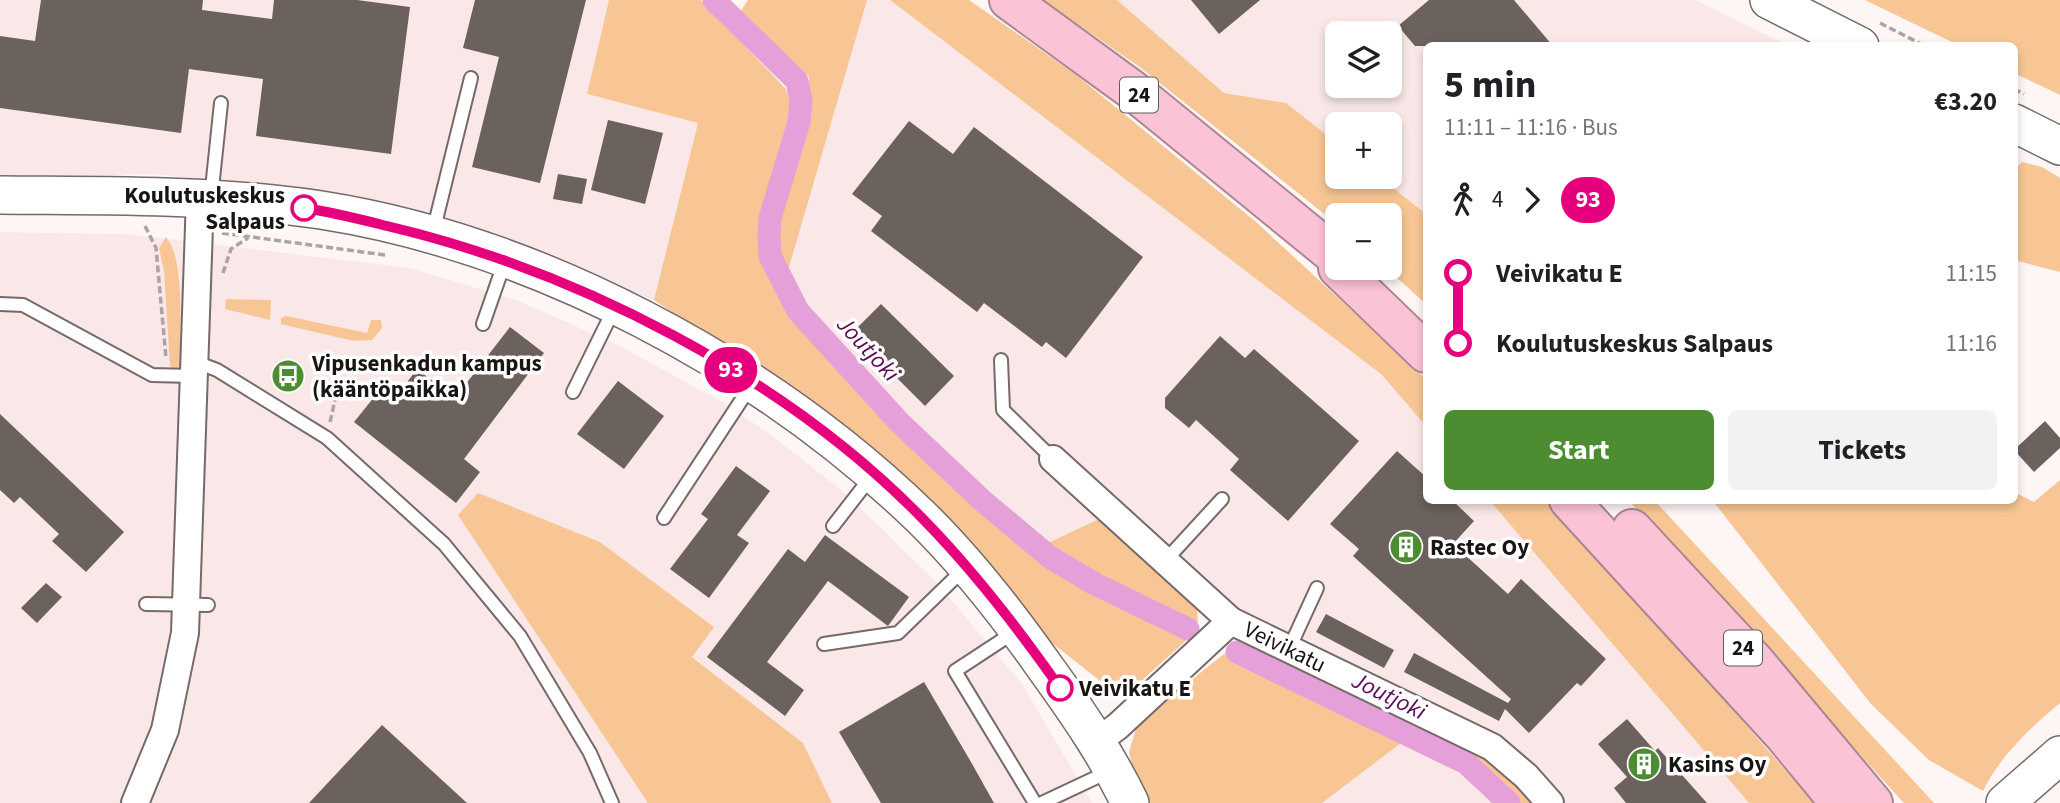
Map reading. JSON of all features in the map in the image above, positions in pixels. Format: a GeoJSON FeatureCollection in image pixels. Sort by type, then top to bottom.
{"type":"FeatureCollection","features":[{"type":"Feature","properties":{"kind":"highway","name":"24"},"geometry":{"type":"LineString","coordinates":[[1009,0],[1131,89],[1325,247]]}},
{"type":"Feature","properties":{"kind":"highway","name":"24"},"geometry":{"type":"LineString","coordinates":[[1264,197],[1325,255]]}},
{"type":"Feature","properties":{"kind":"highway","name":"24"},"geometry":{"type":"LineString","coordinates":[[1351,280],[1423,351]]}},
{"type":"Feature","properties":{"kind":"highway"},"geometry":{"type":"LineString","coordinates":[[1365,280],[1423,331]]}},
{"type":"Feature","properties":{"kind":"highway","name":"24"},"geometry":{"type":"LineString","coordinates":[[1573,504],[1783,734],[1840,803]]}},
{"type":"Feature","properties":{"kind":"highway","name":"24"},"geometry":{"type":"LineString","coordinates":[[1609,504],[1756,663],[1873,803]]}},
{"type":"Feature","properties":{"kind":"street"},"geometry":{"type":"LineString","coordinates":[[1769,0],[1852,42]]}},
{"type":"Feature","properties":{"kind":"street"},"geometry":{"type":"LineString","coordinates":[[2018,125],[2060,146]]}},
{"type":"Feature","properties":{"kind":"street"},"geometry":{"type":"LineString","coordinates":[[0,195],[136,194],[203,208],[323,211],[432,236],[506,261],[615,306],[686,341],[816,427],[922,518],[1018,629],[1106,755],[1130,803]]}},
{"type":"Feature","properties":{"kind":"street"},"geometry":{"type":"LineString","coordinates":[[135,803],[165,730],[185,633],[197,606],[184,371],[203,208]]}},
{"type":"Feature","properties":{"kind":"street","name":"Veivikatu"},"geometry":{"type":"LineString","coordinates":[[1053,458],[1231,621],[1492,747],[1526,776],[1550,803]]}},
{"type":"Feature","properties":{"kind":"street","name":"Veivikatu"},"geometry":{"type":"LineString","coordinates":[[1106,755],[1118,726],[1231,621]]}},
{"type":"Feature","properties":{"kind":"street"},"geometry":{"type":"LineString","coordinates":[[2005,803],[2060,755]]}},
{"type":"Feature","properties":{"kind":"lane"},"geometry":{"type":"LineString","coordinates":[[432,236],[471,78]]}},
{"type":"Feature","properties":{"kind":"lane"},"geometry":{"type":"LineString","coordinates":[[203,208],[220,103]]}},
{"type":"Feature","properties":{"kind":"lane"},"geometry":{"type":"LineString","coordinates":[[483,324],[506,261]]}},
{"type":"Feature","properties":{"kind":"lane"},"geometry":{"type":"LineString","coordinates":[[0,304],[23,305],[152,374],[216,370],[327,438],[444,544],[520,636],[590,753],[612,803]]}},
{"type":"Feature","properties":{"kind":"lane"},"geometry":{"type":"LineString","coordinates":[[573,392],[615,306]]}},
{"type":"Feature","properties":{"kind":"lane"},"geometry":{"type":"LineString","coordinates":[[1002,360],[1003,410],[1053,458]]}},
{"type":"Feature","properties":{"kind":"lane"},"geometry":{"type":"LineString","coordinates":[[664,518],[752,384]]}},
{"type":"Feature","properties":{"kind":"lane"},"geometry":{"type":"LineString","coordinates":[[832,526],[873,474]]}},
{"type":"Feature","properties":{"kind":"lane"},"geometry":{"type":"LineString","coordinates":[[1165,561],[1222,499]]}},
{"type":"Feature","properties":{"kind":"lane"},"geometry":{"type":"LineString","coordinates":[[824,644],[898,633],[967,567]]}},
{"type":"Feature","properties":{"kind":"lane"},"geometry":{"type":"LineString","coordinates":[[1289,649],[1317,588]]}},
{"type":"Feature","properties":{"kind":"lane"},"geometry":{"type":"LineString","coordinates":[[146,604],[197,606]]}},
{"type":"Feature","properties":{"kind":"lane"},"geometry":{"type":"LineString","coordinates":[[1018,629],[955,671],[1035,803]]}},
{"type":"Feature","properties":{"kind":"lane"},"geometry":{"type":"LineString","coordinates":[[1042,803],[1106,755]]}},
{"type":"Feature","properties":{"kind":"path"},"geometry":{"type":"LineString","coordinates":[[135,226],[145,226],[203,208],[250,237],[388,255]]}},
{"type":"Feature","properties":{"kind":"path"},"geometry":{"type":"LineString","coordinates":[[145,226],[156,248],[161,284],[184,371]]}},
{"type":"Feature","properties":{"kind":"path"},"geometry":{"type":"LineString","coordinates":[[223,277],[231,249],[250,237]]}},
{"type":"Feature","properties":{"kind":"shaded area"},"geometry":{"type":"Polygon","coordinates":[[[0,0],[609,0],[587,94],[698,123],[654,300],[465,227],[330,194],[153,174],[0,178],[0,0]]]}},
{"type":"Feature","properties":{"kind":"shaded area"},"geometry":{"type":"Polygon","coordinates":[[[609,0],[701,0],[786,89],[793,110],[761,219],[761,256],[784,306],[854,387],[959,489],[1040,562],[1188,639],[1122,698],[1052,643],[965,540],[824,415],[654,300],[698,123],[587,94],[609,0]]]}},
{"type":"Feature","properties":{"kind":"shaded area"},"geometry":{"type":"Polygon","coordinates":[[[748,0],[867,0],[787,274],[780,254],[776,220],[808,118],[809,77],[740,12],[748,0]]]}},
{"type":"Feature","properties":{"kind":"shaded area"},"geometry":{"type":"Polygon","coordinates":[[[867,0],[890,0],[1381,374],[1423,423],[1423,504],[1493,504],[1749,803],[1563,803],[1534,770],[1236,613],[1103,517],[1046,544],[890,403],[827,337],[798,300],[787,274],[867,0]]]}},
{"type":"Feature","properties":{"kind":"shaded area"},"geometry":{"type":"Polygon","coordinates":[[[890,0],[969,0],[1075,74],[1256,222],[1423,376],[1423,423],[1381,374],[890,0]]]}},
{"type":"Feature","properties":{"kind":"shaded area"},"geometry":{"type":"Polygon","coordinates":[[[1043,0],[1117,0],[1224,93],[1286,103],[1325,134],[1325,189],[1394,189],[1423,212],[1423,301],[1399,280],[1402,280],[1402,203],[1325,203],[1325,214],[1141,68],[1043,0]]]}},
{"type":"Feature","properties":{"kind":"shaded area"},"geometry":{"type":"Polygon","coordinates":[[[1117,0],[1695,0],[1781,42],[1423,42],[1423,212],[1394,189],[1402,189],[1402,112],[1325,112],[1325,134],[1286,103],[1224,93],[1117,0]]]}},
{"type":"Feature","properties":{"kind":"shaded area"},"geometry":{"type":"Polygon","coordinates":[[[1865,0],[2060,0],[2060,95],[2018,75],[2018,42],[1952,42],[1865,0]]]}},
{"type":"Feature","properties":{"kind":"shaded area"},"geometry":{"type":"Polygon","coordinates":[[[2022,162],[2042,167],[2060,178],[2060,272],[2018,261],[2018,166],[2022,162]]]}},
{"type":"Feature","properties":{"kind":"shaded area","name":"Koulutuskeskus Salpaus"},"geometry":{"type":"Polygon","coordinates":[[[0,232],[126,234],[410,268],[516,300],[616,344],[724,403],[768,433],[844,492],[936,582],[1022,684],[1092,803],[832,803],[803,743],[692,656],[713,626],[600,542],[638,784],[648,803],[0,803],[0,232]]]}},
{"type":"Feature","properties":{"kind":"shaded area"},"geometry":{"type":"Polygon","coordinates":[[[166,237],[172,248],[179,280],[180,367],[175,370],[170,366],[164,271],[159,248],[166,237]]]}},
{"type":"Feature","properties":{"kind":"shaded area"},"geometry":{"type":"Polygon","coordinates":[[[226,299],[271,300],[270,320],[225,309],[226,299]]]}},
{"type":"Feature","properties":{"kind":"shaded area"},"geometry":{"type":"Polygon","coordinates":[[[286,316],[367,333],[371,320],[381,320],[382,328],[372,340],[354,341],[281,324],[281,318],[286,316]]]}},
{"type":"Feature","properties":{"kind":"shaded area"},"geometry":{"type":"Polygon","coordinates":[[[2060,480],[2060,703],[2017,743],[1998,766],[1983,791],[1929,760],[1871,704],[1715,504],[2018,504],[2018,494],[2034,502],[2060,480]]]}},
{"type":"Feature","properties":{"kind":"shaded area"},"geometry":{"type":"Polygon","coordinates":[[[478,493],[600,542],[714,627],[692,657],[803,743],[832,803],[648,803],[458,515],[478,493]]]}},
{"type":"Feature","properties":{"kind":"shaded area"},"geometry":{"type":"Polygon","coordinates":[[[1493,504],[1549,504],[1622,583],[1814,803],[1749,803],[1493,504]]]}},
{"type":"Feature","properties":{"kind":"shaded area"},"geometry":{"type":"Polygon","coordinates":[[[1632,504],[1658,504],[1934,803],[1904,803],[1632,504]]]}},
{"type":"Feature","properties":{"kind":"shaded area"},"geometry":{"type":"Polygon","coordinates":[[[1103,517],[1197,606],[1198,628],[1099,581],[1046,544],[1103,517]]]}},
{"type":"Feature","properties":{"kind":"shaded area"},"geometry":{"type":"Polygon","coordinates":[[[1257,643],[1470,747],[1500,768],[1535,803],[1515,803],[1468,759],[1232,646],[1257,643]]]}},
{"type":"Feature","properties":{"kind":"shaded area"},"geometry":{"type":"Polygon","coordinates":[[[1224,654],[1405,740],[1322,803],[1147,803],[1136,782],[1129,752],[1138,722],[1224,654]]]}},
{"type":"Feature","properties":{"kind":"shaded area"},"geometry":{"type":"Polygon","coordinates":[[[1405,740],[1463,766],[1502,803],[1322,803],[1405,740]]]}},
{"type":"Feature","properties":{"kind":"building"},"geometry":{"type":"Polygon","coordinates":[[[41,0],[203,0],[202,10],[272,19],[274,0],[357,0],[410,7],[391,154],[256,136],[263,79],[189,69],[181,133],[0,108],[0,36],[35,41],[41,0]]]}},
{"type":"Feature","properties":{"kind":"building"},"geometry":{"type":"Polygon","coordinates":[[[475,0],[586,0],[540,183],[472,167],[499,57],[463,48],[475,0]]]}},
{"type":"Feature","properties":{"kind":"building"},"geometry":{"type":"Polygon","coordinates":[[[1191,0],[1260,0],[1219,34],[1191,0]]]}},
{"type":"Feature","properties":{"kind":"building"},"geometry":{"type":"Polygon","coordinates":[[[1429,0],[1514,0],[1550,42],[1423,42],[1423,46],[1415,46],[1402,31],[1402,23],[1429,0]]]}},
{"type":"Feature","properties":{"kind":"building"},"geometry":{"type":"Polygon","coordinates":[[[608,120],[663,133],[645,204],[591,190],[608,120]]]}},
{"type":"Feature","properties":{"kind":"building"},"geometry":{"type":"Polygon","coordinates":[[[909,121],[953,154],[974,127],[1143,257],[1066,358],[1046,342],[1042,347],[984,303],[977,312],[871,231],[882,216],[852,194],[909,121]]]}},
{"type":"Feature","properties":{"kind":"building"},"geometry":{"type":"Polygon","coordinates":[[[558,174],[587,179],[582,204],[553,199],[558,174]]]}},
{"type":"Feature","properties":{"kind":"building"},"geometry":{"type":"Polygon","coordinates":[[[881,304],[954,376],[925,406],[852,333],[881,304]]]}},
{"type":"Feature","properties":{"kind":"building"},"geometry":{"type":"Polygon","coordinates":[[[510,327],[544,353],[464,459],[480,472],[456,503],[354,422],[379,391],[392,402],[417,369],[455,398],[510,327]]]}},
{"type":"Feature","properties":{"kind":"building"},"geometry":{"type":"Polygon","coordinates":[[[1220,336],[1245,358],[1254,349],[1359,441],[1288,521],[1230,470],[1239,459],[1196,420],[1189,428],[1165,408],[1165,398],[1220,336]]]}},
{"type":"Feature","properties":{"kind":"building"},"geometry":{"type":"Polygon","coordinates":[[[618,381],[664,416],[624,469],[577,434],[618,381]]]}},
{"type":"Feature","properties":{"kind":"building"},"geometry":{"type":"Polygon","coordinates":[[[0,414],[124,532],[86,572],[52,541],[59,534],[20,497],[14,503],[0,490],[0,414]]]}},
{"type":"Feature","properties":{"kind":"building"},"geometry":{"type":"Polygon","coordinates":[[[2045,421],[2060,438],[2060,448],[2034,472],[2018,454],[2018,446],[2045,421]]]}},
{"type":"Feature","properties":{"kind":"building"},"geometry":{"type":"Polygon","coordinates":[[[1397,451],[1423,474],[1423,504],[1456,504],[1474,521],[1453,544],[1508,594],[1521,579],[1606,659],[1581,686],[1577,683],[1529,733],[1505,709],[1499,721],[1404,672],[1414,653],[1508,703],[1511,699],[1353,556],[1359,549],[1330,524],[1397,451]]]}},
{"type":"Feature","properties":{"kind":"building"},"geometry":{"type":"Polygon","coordinates":[[[736,466],[770,491],[737,535],[749,543],[709,598],[670,569],[708,519],[701,514],[736,466]]]}},
{"type":"Feature","properties":{"kind":"building"},"geometry":{"type":"Polygon","coordinates":[[[825,535],[909,597],[888,626],[828,581],[767,662],[804,690],[785,716],[707,657],[788,549],[805,562],[825,535]]]}},
{"type":"Feature","properties":{"kind":"building"},"geometry":{"type":"Polygon","coordinates":[[[46,583],[62,597],[37,623],[21,608],[46,583]]]}},
{"type":"Feature","properties":{"kind":"building"},"geometry":{"type":"Polygon","coordinates":[[[1326,614],[1394,650],[1384,668],[1316,632],[1326,614]]]}},
{"type":"Feature","properties":{"kind":"building"},"geometry":{"type":"Polygon","coordinates":[[[924,682],[994,803],[881,803],[839,732],[924,682]]]}},
{"type":"Feature","properties":{"kind":"building","name":"Kasins Oy"},"geometry":{"type":"Polygon","coordinates":[[[1627,719],[1655,751],[1658,748],[1707,803],[1626,803],[1614,788],[1627,777],[1598,744],[1627,719]]]}},
{"type":"Feature","properties":{"kind":"building"},"geometry":{"type":"Polygon","coordinates":[[[382,725],[467,803],[309,803],[382,725]]]}},
{"type":"Feature","properties":{"kind":"waterway","name":"Joutjoki"},"geometry":{"type":"LineString","coordinates":[[714,0],[797,81],[801,101],[799,122],[770,218],[769,235],[770,256],[798,311],[899,422],[984,502],[1051,558],[1095,584],[1188,629]]}},
{"type":"Feature","properties":{"kind":"waterway","name":"Joutjoki"},"geometry":{"type":"LineString","coordinates":[[1237,652],[1466,763],[1509,803]]}},
{"type":"Feature","properties":{"kind":"bus line","name":"93"},"geometry":{"type":"LineString","coordinates":[[304,208],[432,236],[506,261],[615,306],[686,341],[816,427],[922,518],[1018,629],[1060,688]]}},
{"type":"Feature","properties":{"kind":"place","name":"Koulutuskeskus Salpaus"},"geometry":{"type":"Point","coordinates":[304,208]}},
{"type":"Feature","properties":{"kind":"place","name":"Vipusenkadun kampus (kääntöpaikka)"},"geometry":{"type":"Point","coordinates":[288,376]}},
{"type":"Feature","properties":{"kind":"place","name":"Rastec Oy"},"geometry":{"type":"Point","coordinates":[1406,547]}},
{"type":"Feature","properties":{"kind":"place","name":"Veivikatu E"},"geometry":{"type":"Point","coordinates":[1060,688]}},
{"type":"Feature","properties":{"kind":"place","name":"Kasins Oy"},"geometry":{"type":"Point","coordinates":[1644,764]}}]}
